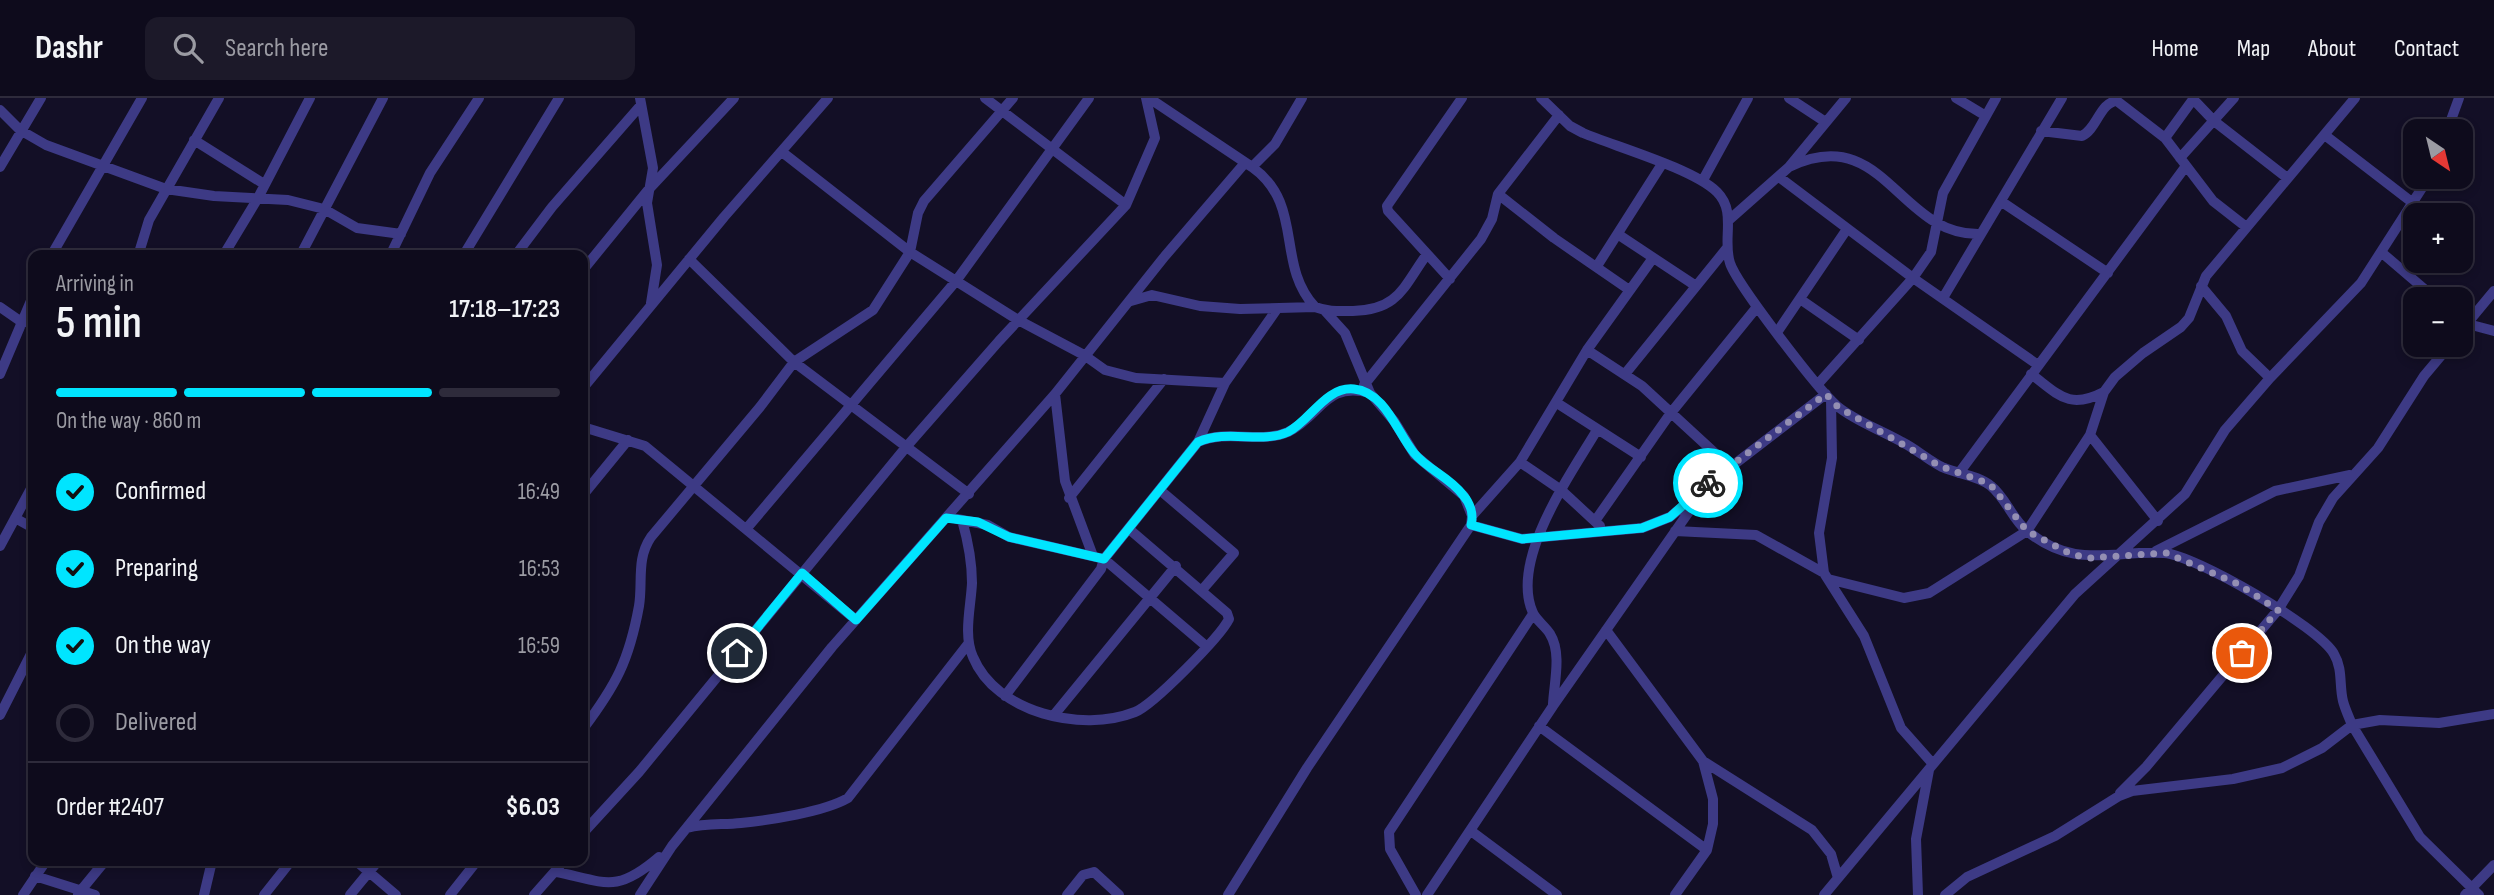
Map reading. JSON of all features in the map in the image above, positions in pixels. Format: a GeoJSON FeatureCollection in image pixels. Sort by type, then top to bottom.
{"type":"FeatureCollection","features":[{"type":"Feature","properties":{"kind":"street"},"geometry":{"type":"LineString","coordinates":[[0,167],[41,98]]}},
{"type":"Feature","properties":{"kind":"street"},"geometry":{"type":"LineString","coordinates":[[55,250],[142,98]]}},
{"type":"Feature","properties":{"kind":"street"},"geometry":{"type":"LineString","coordinates":[[140,250],[149,220],[219,98]]}},
{"type":"Feature","properties":{"kind":"street"},"geometry":{"type":"LineString","coordinates":[[227,250],[258,198],[310,98]]}},
{"type":"Feature","properties":{"kind":"street"},"geometry":{"type":"LineString","coordinates":[[303,250],[383,98]]}},
{"type":"Feature","properties":{"kind":"street"},"geometry":{"type":"LineString","coordinates":[[393,250],[430,173],[479,98]]}},
{"type":"Feature","properties":{"kind":"street"},"geometry":{"type":"LineString","coordinates":[[467,250],[559,98]]}},
{"type":"Feature","properties":{"kind":"street"},"geometry":{"type":"LineString","coordinates":[[588,264],[649,189],[734,98]]}},
{"type":"Feature","properties":{"kind":"street"},"geometry":{"type":"LineString","coordinates":[[588,382],[689,259],[828,98]]}},
{"type":"Feature","properties":{"kind":"street"},"geometry":{"type":"LineString","coordinates":[[985,98],[1126,205]]}},
{"type":"Feature","properties":{"kind":"street"},"geometry":{"type":"LineString","coordinates":[[588,722],[623,671],[639,601],[643,548],[794,362],[873,310],[910,251],[918,213],[924,201],[1013,98]]}},
{"type":"Feature","properties":{"kind":"street"},"geometry":{"type":"LineString","coordinates":[[747,528],[956,281],[1054,150],[1089,98]]}},
{"type":"Feature","properties":{"kind":"street"},"geometry":{"type":"LineString","coordinates":[[1147,98],[1183,118],[1265,176],[1282,202],[1297,282],[1345,333],[1367,389],[1394,421],[1415,455],[1464,496],[1471,520]]}},
{"type":"Feature","properties":{"kind":"street"},"geometry":{"type":"LineString","coordinates":[[588,828],[639,772],[907,446],[1018,320],[1126,205],[1155,138],[1147,98]]}},
{"type":"Feature","properties":{"kind":"street"},"geometry":{"type":"LineString","coordinates":[[640,895],[672,846],[856,620],[1055,394],[1165,256],[1248,165],[1275,144],[1303,98]]}},
{"type":"Feature","properties":{"kind":"street"},"geometry":{"type":"LineString","coordinates":[[1450,279],[1388,211],[1387,206],[1462,98]]}},
{"type":"Feature","properties":{"kind":"street"},"geometry":{"type":"LineString","coordinates":[[1541,98],[1559,116],[1583,133],[1703,180],[1726,203],[1730,264],[1757,306],[1838,407],[1940,466],[1990,484],[2027,531],[2071,554],[2089,558],[2166,553],[2238,584],[2310,631],[2335,655],[2340,671],[2343,700],[2353,725],[2420,837],[2472,892],[2494,865]]}},
{"type":"Feature","properties":{"kind":"street"},"geometry":{"type":"LineString","coordinates":[[1703,180],[1748,98]]}},
{"type":"Feature","properties":{"kind":"street"},"geometry":{"type":"LineString","coordinates":[[1789,98],[1824,121]]}},
{"type":"Feature","properties":{"kind":"street"},"geometry":{"type":"LineString","coordinates":[[1729,220],[1789,167],[1824,121],[1846,98]]}},
{"type":"Feature","properties":{"kind":"street"},"geometry":{"type":"LineString","coordinates":[[1956,98],[1986,116]]}},
{"type":"Feature","properties":{"kind":"street"},"geometry":{"type":"LineString","coordinates":[[1818,384],[1913,278],[1931,252],[1943,193],[1996,98]]}},
{"type":"Feature","properties":{"kind":"street"},"geometry":{"type":"LineString","coordinates":[[1942,298],[2062,98]]}},
{"type":"Feature","properties":{"kind":"street"},"geometry":{"type":"LineString","coordinates":[[1959,473],[2108,273],[2183,162],[2234,98]]}},
{"type":"Feature","properties":{"kind":"street"},"geometry":{"type":"LineString","coordinates":[[1779,177],[1942,298],[2034,370],[2065,399],[2087,401],[2104,392],[2133,361],[2181,327],[2189,318],[2201,286],[2245,226],[2286,177],[2326,136],[2356,98]]}},
{"type":"Feature","properties":{"kind":"street"},"geometry":{"type":"LineString","coordinates":[[2451,119],[2459,98]]}},
{"type":"Feature","properties":{"kind":"street"},"geometry":{"type":"LineString","coordinates":[[2165,138],[2193,99],[2214,121],[2286,177]]}},
{"type":"Feature","properties":{"kind":"street"},"geometry":{"type":"LineString","coordinates":[[2041,131],[2082,136],[2088,134],[2108,104],[2117,101],[2165,138],[2213,201],[2245,226]]}},
{"type":"Feature","properties":{"kind":"street"},"geometry":{"type":"LineString","coordinates":[[640,102],[651,149],[647,215],[657,265],[651,306]]}},
{"type":"Feature","properties":{"kind":"street"},"geometry":{"type":"LineString","coordinates":[[520,250],[640,102]]}},
{"type":"Feature","properties":{"kind":"street"},"geometry":{"type":"LineString","coordinates":[[0,110],[20,130],[46,145],[166,189],[288,200],[324,209],[357,228],[401,234]]}},
{"type":"Feature","properties":{"kind":"street"},"geometry":{"type":"LineString","coordinates":[[1367,389],[1488,229],[1498,194],[1559,116]]}},
{"type":"Feature","properties":{"kind":"street"},"geometry":{"type":"LineString","coordinates":[[2326,136],[2413,203],[2422,189]]}},
{"type":"Feature","properties":{"kind":"street"},"geometry":{"type":"LineString","coordinates":[[194,140],[264,184]]}},
{"type":"Feature","properties":{"kind":"street"},"geometry":{"type":"LineString","coordinates":[[782,152],[910,251],[1018,320],[1116,375],[1225,383]]}},
{"type":"Feature","properties":{"kind":"street"},"geometry":{"type":"LineString","coordinates":[[1789,167],[1823,155],[1853,159],[1878,175],[1936,224],[1961,233],[1981,234]]}},
{"type":"Feature","properties":{"kind":"street"},"geometry":{"type":"LineString","coordinates":[[1597,266],[1662,164]]}},
{"type":"Feature","properties":{"kind":"street"},"geometry":{"type":"LineString","coordinates":[[1498,194],[1554,238],[1628,289]]}},
{"type":"Feature","properties":{"kind":"street"},"geometry":{"type":"LineString","coordinates":[[2002,202],[2108,273]]}},
{"type":"Feature","properties":{"kind":"street"},"geometry":{"type":"LineString","coordinates":[[1818,895],[1826,891],[1838,878],[2076,594],[2185,494],[2219,438],[2270,378],[2346,300],[2403,218]]}},
{"type":"Feature","properties":{"kind":"street"},"geometry":{"type":"LineString","coordinates":[[1778,331],[1847,229]]}},
{"type":"Feature","properties":{"kind":"street"},"geometry":{"type":"LineString","coordinates":[[1619,235],[1696,286]]}},
{"type":"Feature","properties":{"kind":"street"},"geometry":{"type":"LineString","coordinates":[[1625,374],[1727,248]]}},
{"type":"Feature","properties":{"kind":"street"},"geometry":{"type":"LineString","coordinates":[[2381,252],[2422,287]]}},
{"type":"Feature","properties":{"kind":"street"},"geometry":{"type":"LineString","coordinates":[[1131,302],[1152,295],[1200,306],[1375,310],[1386,307],[1427,254]]}},
{"type":"Feature","properties":{"kind":"street"},"geometry":{"type":"LineString","coordinates":[[1228,895],[1307,768],[1471,520],[1520,462],[1587,350],[1628,289],[1653,258]]}},
{"type":"Feature","properties":{"kind":"street"},"geometry":{"type":"LineString","coordinates":[[689,259],[794,362],[969,494]]}},
{"type":"Feature","properties":{"kind":"street"},"geometry":{"type":"LineString","coordinates":[[2201,286],[2226,316],[2242,351],[2270,378]]}},
{"type":"Feature","properties":{"kind":"street"},"geometry":{"type":"LineString","coordinates":[[2473,314],[2494,290]]}},
{"type":"Feature","properties":{"kind":"street"},"geometry":{"type":"LineString","coordinates":[[1800,299],[1859,340]]}},
{"type":"Feature","properties":{"kind":"street"},"geometry":{"type":"LineString","coordinates":[[1595,521],[1670,414],[1757,306]]}},
{"type":"Feature","properties":{"kind":"street"},"geometry":{"type":"LineString","coordinates":[[0,307],[23,323]]}},
{"type":"Feature","properties":{"kind":"street"},"geometry":{"type":"LineString","coordinates":[[1098,558],[1129,529],[1198,442],[1225,383],[1277,309]]}},
{"type":"Feature","properties":{"kind":"street"},"geometry":{"type":"LineString","coordinates":[[0,374],[28,310]]}},
{"type":"Feature","properties":{"kind":"street"},"geometry":{"type":"LineString","coordinates":[[2473,328],[2494,331]]}},
{"type":"Feature","properties":{"kind":"street"},"geometry":{"type":"LineString","coordinates":[[1587,350],[1650,392],[1670,414],[1730,467]]}},
{"type":"Feature","properties":{"kind":"street"},"geometry":{"type":"LineString","coordinates":[[2112,800],[2146,767],[2278,610],[2299,576],[2319,522],[2350,475],[2378,449],[2424,376],[2440,357]]}},
{"type":"Feature","properties":{"kind":"street"},"geometry":{"type":"LineString","coordinates":[[1069,498],[1164,379]]}},
{"type":"Feature","properties":{"kind":"street"},"geometry":{"type":"LineString","coordinates":[[1198,442],[1222,435],[1276,436],[1300,424],[1331,396],[1342,390],[1367,389]]}},
{"type":"Feature","properties":{"kind":"street"},"geometry":{"type":"LineString","coordinates":[[1675,531],[1756,535],[1826,576],[1904,598],[1917,597],[2027,531],[2090,435],[2104,392]]}},
{"type":"Feature","properties":{"kind":"street"},"geometry":{"type":"LineString","coordinates":[[1005,696],[1101,569],[1069,498],[1055,394]]}},
{"type":"Feature","properties":{"kind":"street"},"geometry":{"type":"LineString","coordinates":[[1471,520],[1522,539],[1655,524],[1689,503],[1709,483],[1828,397]]}},
{"type":"Feature","properties":{"kind":"street"},"geometry":{"type":"LineString","coordinates":[[1828,397],[1832,458],[1819,533],[1826,576],[1864,636],[1901,728],[1932,766]]}},
{"type":"Feature","properties":{"kind":"street"},"geometry":{"type":"LineString","coordinates":[[1557,403],[1641,457]]}},
{"type":"Feature","properties":{"kind":"street"},"geometry":{"type":"LineString","coordinates":[[588,428],[645,446],[696,485],[856,620]]}},
{"type":"Feature","properties":{"kind":"street"},"geometry":{"type":"LineString","coordinates":[[1553,706],[1555,645],[1551,635],[1533,614],[1528,572],[1538,538],[1561,490],[1597,430]]}},
{"type":"Feature","properties":{"kind":"street"},"geometry":{"type":"LineString","coordinates":[[2090,435],[2158,521]]}},
{"type":"Feature","properties":{"kind":"street"},"geometry":{"type":"LineString","coordinates":[[588,489],[628,440]]}},
{"type":"Feature","properties":{"kind":"street"},"geometry":{"type":"LineString","coordinates":[[1520,462],[1561,490],[1605,530]]}},
{"type":"Feature","properties":{"kind":"street"},"geometry":{"type":"LineString","coordinates":[[2151,553],[2275,491],[2350,475]]}},
{"type":"Feature","properties":{"kind":"street"},"geometry":{"type":"LineString","coordinates":[[1427,895],[1539,726],[1709,483]]}},
{"type":"Feature","properties":{"kind":"street"},"geometry":{"type":"LineString","coordinates":[[1161,491],[1234,553],[1202,590]]}},
{"type":"Feature","properties":{"kind":"street"},"geometry":{"type":"LineString","coordinates":[[0,546],[28,494]]}},
{"type":"Feature","properties":{"kind":"street"},"geometry":{"type":"LineString","coordinates":[[15,517],[28,525]]}},
{"type":"Feature","properties":{"kind":"street"},"geometry":{"type":"LineString","coordinates":[[946,518],[988,525],[1009,537],[1098,558],[1206,646]]}},
{"type":"Feature","properties":{"kind":"street"},"geometry":{"type":"LineString","coordinates":[[962,520],[971,561],[968,644],[979,670],[1005,696],[1037,713],[1054,715],[1114,718],[1137,712],[1155,699],[1229,619],[1202,590],[1129,529]]}},
{"type":"Feature","properties":{"kind":"street"},"geometry":{"type":"LineString","coordinates":[[1054,715],[1175,566]]}},
{"type":"Feature","properties":{"kind":"street"},"geometry":{"type":"LineString","coordinates":[[1416,895],[1390,849],[1389,832],[1533,614]]}},
{"type":"Feature","properties":{"kind":"street"},"geometry":{"type":"LineString","coordinates":[[1606,630],[1703,761],[1812,830],[1831,854],[1838,878]]}},
{"type":"Feature","properties":{"kind":"street"},"geometry":{"type":"LineString","coordinates":[[687,828],[713,822],[751,822],[849,799],[968,644]]}},
{"type":"Feature","properties":{"kind":"street"},"geometry":{"type":"LineString","coordinates":[[0,715],[28,660]]}},
{"type":"Feature","properties":{"kind":"street"},"geometry":{"type":"LineString","coordinates":[[1945,895],[1966,877],[2055,836],[2112,800],[2132,791],[2233,779],[2282,768],[2322,748],[2353,725],[2391,720],[2439,723],[2494,714]]}},
{"type":"Feature","properties":{"kind":"street"},"geometry":{"type":"LineString","coordinates":[[1539,726],[1707,850]]}},
{"type":"Feature","properties":{"kind":"street"},"geometry":{"type":"LineString","coordinates":[[1675,895],[1707,850],[1713,824],[1713,799],[1703,761]]}},
{"type":"Feature","properties":{"kind":"street"},"geometry":{"type":"LineString","coordinates":[[1918,895],[1916,839],[1932,766]]}},
{"type":"Feature","properties":{"kind":"street"},"geometry":{"type":"LineString","coordinates":[[1471,831],[1557,895]]}},
{"type":"Feature","properties":{"kind":"street"},"geometry":{"type":"LineString","coordinates":[[557,872],[618,883],[642,872],[672,846]]}},
{"type":"Feature","properties":{"kind":"street"},"geometry":{"type":"LineString","coordinates":[[23,895],[42,866]]}},
{"type":"Feature","properties":{"kind":"street"},"geometry":{"type":"LineString","coordinates":[[78,893],[101,866]]}},
{"type":"Feature","properties":{"kind":"street"},"geometry":{"type":"LineString","coordinates":[[204,895],[211,866]]}},
{"type":"Feature","properties":{"kind":"street"},"geometry":{"type":"LineString","coordinates":[[264,895],[287,866]]}},
{"type":"Feature","properties":{"kind":"street"},"geometry":{"type":"LineString","coordinates":[[362,866],[397,895]]}},
{"type":"Feature","properties":{"kind":"street"},"geometry":{"type":"LineString","coordinates":[[350,895],[374,866]]}},
{"type":"Feature","properties":{"kind":"street"},"geometry":{"type":"LineString","coordinates":[[450,895],[473,866]]}},
{"type":"Feature","properties":{"kind":"street"},"geometry":{"type":"LineString","coordinates":[[534,895],[561,866]]}},
{"type":"Feature","properties":{"kind":"street"},"geometry":{"type":"LineString","coordinates":[[1067,895],[1083,875],[1094,872],[1119,895]]}},
{"type":"Feature","properties":{"kind":"street"},"geometry":{"type":"LineString","coordinates":[[35,876],[78,893],[95,895]]}},
{"type":"Feature","properties":{"kind":"way so far"},"geometry":{"type":"LineString","coordinates":[[1708,483],[1826,394],[1838,407],[1921,452],[1940,466],[1990,484],[2027,531],[2071,554],[2089,558],[2166,553],[2179,556],[2238,584],[2278,610],[2242,653]]}},
{"type":"Feature","properties":{"kind":"route"},"geometry":{"type":"LineString","coordinates":[[737,653],[802,573],[856,620],[946,518],[978,522],[1009,537],[1104,559],[1198,442],[1213,436],[1230,434],[1276,436],[1288,432],[1331,396],[1352,388],[1370,393],[1394,421],[1415,455],[1452,483],[1464,496],[1471,509],[1471,525],[1503,535],[1522,539],[1587,530],[1642,528],[1670,517],[1689,503],[1708,483]]}}]}
